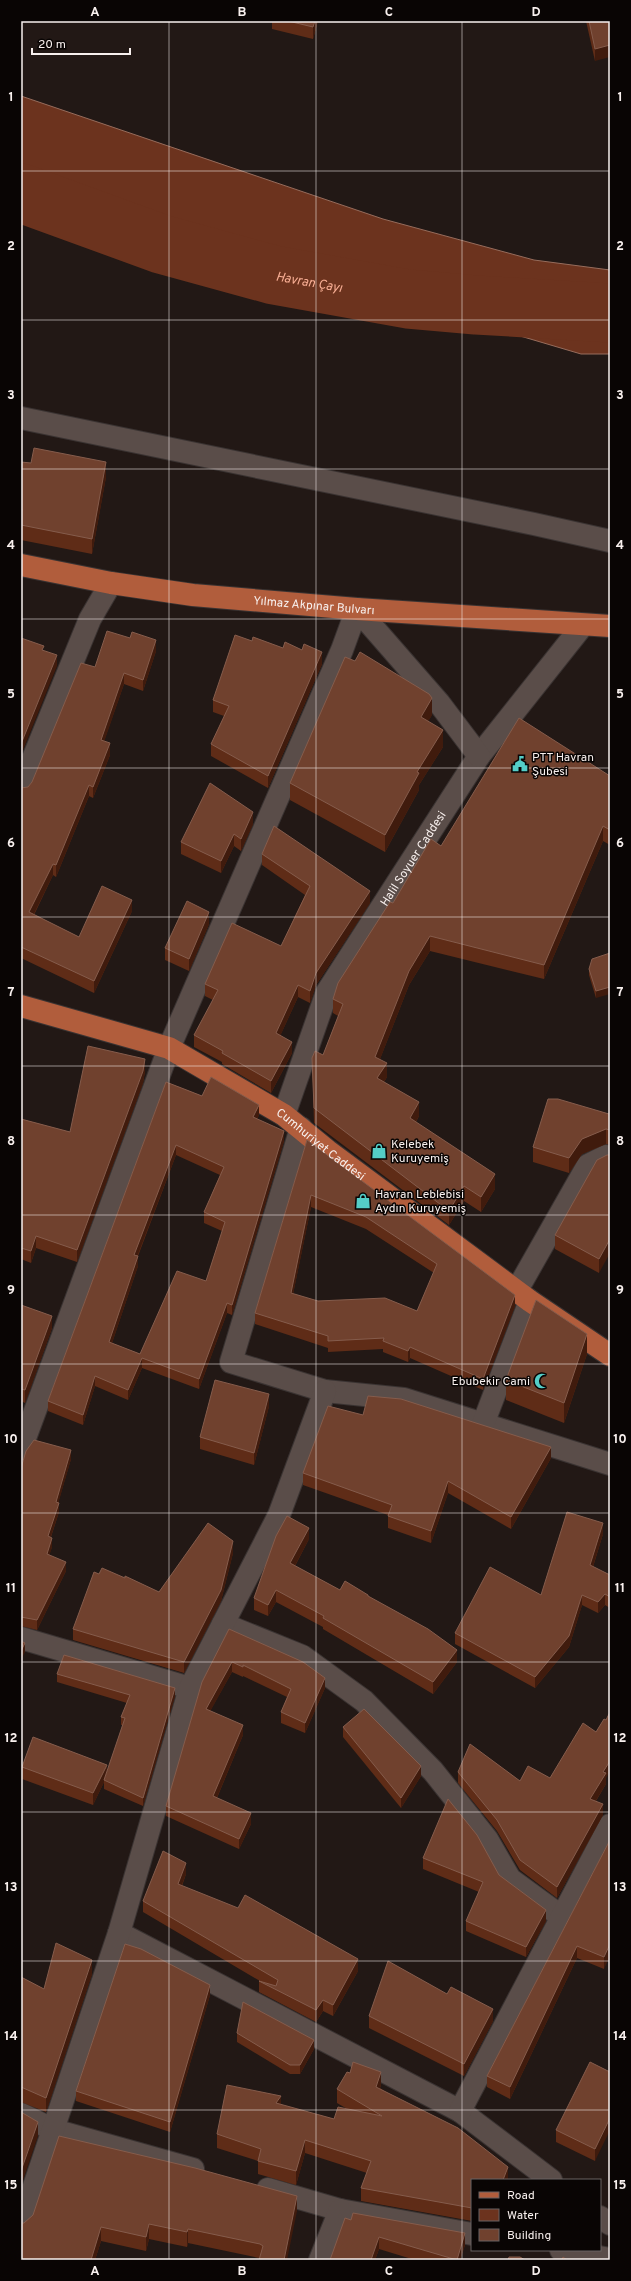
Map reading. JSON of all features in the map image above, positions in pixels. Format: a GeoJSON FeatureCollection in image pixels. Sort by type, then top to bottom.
{"type":"FeatureCollection","features":[{"type":"Feature","properties":{"kind":"main road","name":"Yılmaz Akpınar Bulvarı"},"geometry":{"type":"LineString","coordinates":[[21,565],[112,583],[193,595],[357,609],[610,626]]}},
{"type":"Feature","properties":{"kind":"main road","name":"Cumhuriyet Caddesi"},"geometry":{"type":"LineString","coordinates":[[21,1006],[169,1048],[293,1121],[328,1151],[524,1296],[610,1355]]}},
{"type":"Feature","properties":{"kind":"street"},"geometry":{"type":"LineString","coordinates":[[21,418],[534,524],[610,542]]}},
{"type":"Feature","properties":{"kind":"street"},"geometry":{"type":"LineString","coordinates":[[21,788],[90,619],[112,583]]}},
{"type":"Feature","properties":{"kind":"street"},"geometry":{"type":"LineString","coordinates":[[21,1449],[169,1048],[342,650],[357,609],[439,703],[479,756]]}},
{"type":"Feature","properties":{"kind":"street","name":"Halil Soyuer Caddesi"},"geometry":{"type":"LineString","coordinates":[[325,1391],[231,1362],[327,992],[479,756],[583,625]]}},
{"type":"Feature","properties":{"kind":"street"},"geometry":{"type":"LineString","coordinates":[[483,1424],[524,1296],[588,1165],[606,1156],[610,1158]]}},
{"type":"Feature","properties":{"kind":"street"},"geometry":{"type":"LineString","coordinates":[[21,2225],[54,2130],[118,1933],[190,1688],[279,1515],[325,1391],[404,1399],[610,1464]]}},
{"type":"Feature","properties":{"kind":"street"},"geometry":{"type":"LineString","coordinates":[[223,1624],[302,1656],[364,1701],[433,1771],[487,1839],[510,1879],[562,1918]]}},
{"type":"Feature","properties":{"kind":"street"},"geometry":{"type":"LineString","coordinates":[[21,1638],[190,1688]]}},
{"type":"Feature","properties":{"kind":"street"},"geometry":{"type":"LineString","coordinates":[[460,2111],[610,1825]]}},
{"type":"Feature","properties":{"kind":"street"},"geometry":{"type":"LineString","coordinates":[[118,1933],[460,2111],[550,2179]]}},
{"type":"Feature","properties":{"kind":"street"},"geometry":{"type":"LineString","coordinates":[[21,2114],[54,2130],[212,2174]]}},
{"type":"Feature","properties":{"kind":"street"},"geometry":{"type":"LineString","coordinates":[[250,2184],[340,2210],[471,2234]]}},
{"type":"Feature","properties":{"kind":"street"},"geometry":{"type":"LineString","coordinates":[[320,2260],[340,2210]]}},
{"type":"Feature","properties":{"kind":"street"},"geometry":{"type":"LineString","coordinates":[[601,2218],[610,2224]]}},
{"type":"Feature","properties":{"kind":"street"},"geometry":{"type":"LineString","coordinates":[[566,2251],[610,2259]]}},
{"type":"Feature","properties":{"kind":"water"},"geometry":{"type":"Polygon","coordinates":[[[21,96],[383,219],[534,260],[610,270],[610,354],[581,354],[456,317],[236,243],[21,212],[21,96]]]}},
{"type":"Feature","properties":{"kind":"building"},"geometry":{"type":"Polygon","coordinates":[[[288,21],[315,21],[313,27],[288,21]]]}},
{"type":"Feature","properties":{"kind":"building"},"geometry":{"type":"Polygon","coordinates":[[[589,21],[610,21],[610,45],[595,49],[589,21]]]}},
{"type":"Feature","properties":{"kind":"building"},"geometry":{"type":"Polygon","coordinates":[[[34,448],[106,462],[92,539],[21,525],[21,462],[31,463],[34,448]]]}},
{"type":"Feature","properties":{"kind":"building"},"geometry":{"type":"Polygon","coordinates":[[[107,631],[130,638],[132,632],[156,640],[143,680],[124,673],[101,740],[110,743],[93,787],[89,785],[56,865],[53,864],[29,912],[79,937],[102,886],[132,900],[94,981],[21,947],[21,788],[28,787],[32,782],[81,663],[95,667],[107,631]]]}},
{"type":"Feature","properties":{"kind":"building"},"geometry":{"type":"Polygon","coordinates":[[[235,635],[252,641],[253,637],[283,648],[285,642],[302,650],[304,644],[322,652],[268,776],[211,744],[229,706],[213,700],[235,635]]]}},
{"type":"Feature","properties":{"kind":"building"},"geometry":{"type":"Polygon","coordinates":[[[21,638],[44,646],[42,650],[57,655],[21,744],[21,638]]]}},
{"type":"Feature","properties":{"kind":"building"},"geometry":{"type":"Polygon","coordinates":[[[360,652],[429,694],[432,698],[421,717],[443,730],[417,772],[419,773],[385,835],[290,783],[345,657],[355,661],[360,652]]]}},
{"type":"Feature","properties":{"kind":"building"},"geometry":{"type":"Polygon","coordinates":[[[519,718],[610,776],[610,830],[603,826],[544,965],[430,936],[409,971],[375,1057],[387,1063],[377,1078],[419,1102],[410,1118],[495,1174],[481,1197],[464,1186],[449,1211],[314,1108],[312,1058],[315,1051],[323,1055],[343,1004],[333,999],[338,983],[390,902],[393,903],[431,839],[441,846],[519,718]]]}},
{"type":"Feature","properties":{"kind":"building"},"geometry":{"type":"Polygon","coordinates":[[[210,783],[253,812],[241,839],[234,834],[221,861],[181,842],[210,783]]]}},
{"type":"Feature","properties":{"kind":"building"},"geometry":{"type":"Polygon","coordinates":[[[274,826],[370,891],[316,973],[310,991],[298,985],[276,1033],[292,1042],[271,1081],[194,1035],[218,990],[205,984],[232,923],[281,946],[310,886],[262,854],[274,826]]]}},
{"type":"Feature","properties":{"kind":"building"},"geometry":{"type":"Polygon","coordinates":[[[187,901],[209,912],[189,959],[165,948],[187,901]]]}},
{"type":"Feature","properties":{"kind":"building"},"geometry":{"type":"Polygon","coordinates":[[[610,953],[610,987],[596,991],[589,969],[592,959],[610,953]]]}},
{"type":"Feature","properties":{"kind":"building"},"geometry":{"type":"Polygon","coordinates":[[[88,1046],[145,1059],[143,1071],[77,1250],[36,1236],[31,1251],[21,1248],[21,1119],[70,1132],[88,1046]]]}},
{"type":"Feature","properties":{"kind":"building"},"geometry":{"type":"Polygon","coordinates":[[[211,1077],[259,1105],[253,1117],[284,1131],[232,1305],[227,1303],[199,1379],[142,1358],[128,1390],[95,1376],[83,1415],[48,1401],[166,1082],[202,1096],[211,1077]],[[176,1145],[134,1255],[138,1256],[109,1342],[140,1354],[177,1271],[206,1281],[225,1222],[204,1212],[224,1167],[176,1145]]]}},
{"type":"Feature","properties":{"kind":"building"},"geometry":{"type":"Polygon","coordinates":[[[548,1099],[558,1099],[609,1114],[610,1110],[610,1130],[606,1129],[582,1139],[569,1158],[533,1147],[548,1099]]]}},
{"type":"Feature","properties":{"kind":"building"},"geometry":{"type":"Polygon","coordinates":[[[307,1140],[515,1295],[483,1379],[410,1347],[408,1351],[383,1341],[384,1338],[328,1341],[328,1336],[255,1313],[307,1140]],[[311,1195],[291,1293],[318,1301],[385,1298],[417,1311],[437,1264],[366,1217],[311,1195]]]}},
{"type":"Feature","properties":{"kind":"building"},"geometry":{"type":"Polygon","coordinates":[[[610,1155],[610,1239],[599,1259],[555,1235],[597,1160],[610,1155]]]}},
{"type":"Feature","properties":{"kind":"building","name":"Ebubekir Cami"},"geometry":{"type":"Polygon","coordinates":[[[536,1300],[587,1334],[564,1403],[506,1380],[536,1300]]]}},
{"type":"Feature","properties":{"kind":"building"},"geometry":{"type":"Polygon","coordinates":[[[21,1305],[52,1316],[25,1390],[21,1389],[21,1305]]]}},
{"type":"Feature","properties":{"kind":"building"},"geometry":{"type":"Polygon","coordinates":[[[215,1380],[269,1394],[254,1453],[200,1437],[215,1380]]]}},
{"type":"Feature","properties":{"kind":"building"},"geometry":{"type":"Polygon","coordinates":[[[368,1396],[401,1399],[551,1447],[511,1517],[448,1481],[431,1531],[388,1516],[392,1505],[303,1473],[328,1406],[363,1415],[368,1396]]]}},
{"type":"Feature","properties":{"kind":"building"},"geometry":{"type":"Polygon","coordinates":[[[34,1440],[71,1450],[56,1502],[59,1503],[48,1536],[52,1538],[47,1554],[66,1562],[37,1620],[21,1617],[21,1468],[26,1451],[34,1440]]]}},
{"type":"Feature","properties":{"kind":"building"},"geometry":{"type":"Polygon","coordinates":[[[567,1512],[603,1523],[590,1565],[610,1575],[610,1597],[605,1594],[598,1602],[582,1595],[569,1636],[535,1677],[455,1633],[490,1567],[541,1595],[567,1512]]]}},
{"type":"Feature","properties":{"kind":"building"},"geometry":{"type":"Polygon","coordinates":[[[287,1516],[309,1528],[290,1563],[340,1590],[345,1581],[368,1596],[428,1629],[457,1650],[433,1682],[323,1618],[324,1616],[276,1590],[268,1605],[254,1598],[276,1536],[287,1516]]]}},
{"type":"Feature","properties":{"kind":"building"},"geometry":{"type":"Polygon","coordinates":[[[208,1523],[233,1541],[221,1590],[184,1662],[73,1629],[94,1572],[99,1574],[102,1568],[125,1578],[125,1576],[159,1592],[208,1523]]]}},
{"type":"Feature","properties":{"kind":"building"},"geometry":{"type":"Polygon","coordinates":[[[229,1629],[303,1662],[325,1678],[305,1723],[281,1712],[291,1689],[243,1665],[243,1667],[232,1662],[206,1709],[243,1725],[213,1796],[251,1813],[239,1839],[166,1806],[202,1682],[229,1629]]]}},
{"type":"Feature","properties":{"kind":"building"},"geometry":{"type":"Polygon","coordinates":[[[21,1641],[25,1643],[21,1651],[21,1641]]]}},
{"type":"Feature","properties":{"kind":"building"},"geometry":{"type":"Polygon","coordinates":[[[64,1655],[175,1688],[143,1798],[104,1780],[125,1718],[121,1717],[130,1695],[57,1674],[64,1655]]]}},
{"type":"Feature","properties":{"kind":"building"},"geometry":{"type":"Polygon","coordinates":[[[364,1709],[421,1766],[401,1798],[343,1727],[364,1709]]]}},
{"type":"Feature","properties":{"kind":"building"},"geometry":{"type":"Polygon","coordinates":[[[610,1712],[610,1761],[603,1772],[606,1773],[590,1799],[603,1804],[557,1887],[520,1860],[497,1820],[458,1772],[470,1744],[520,1781],[528,1766],[550,1778],[583,1723],[596,1732],[604,1719],[606,1720],[610,1712]]]}},
{"type":"Feature","properties":{"kind":"building"},"geometry":{"type":"Polygon","coordinates":[[[33,1737],[107,1765],[93,1793],[22,1767],[33,1737]]]}},
{"type":"Feature","properties":{"kind":"building"},"geometry":{"type":"Polygon","coordinates":[[[448,1799],[477,1835],[499,1875],[546,1910],[526,1947],[466,1921],[483,1882],[423,1858],[448,1799]]]}},
{"type":"Feature","properties":{"kind":"building"},"geometry":{"type":"Polygon","coordinates":[[[610,1840],[610,1944],[604,1957],[577,1946],[510,2087],[487,2076],[610,1840]]]}},
{"type":"Feature","properties":{"kind":"building"},"geometry":{"type":"Polygon","coordinates":[[[163,1851],[186,1863],[178,1884],[238,1908],[245,1895],[358,1959],[333,2005],[323,2000],[316,2010],[259,1981],[276,1986],[278,1980],[143,1901],[163,1851]]]}},
{"type":"Feature","properties":{"kind":"building"},"geometry":{"type":"Polygon","coordinates":[[[56,1943],[92,1960],[46,2098],[21,2087],[21,1977],[44,1989],[56,1943]]]}},
{"type":"Feature","properties":{"kind":"building"},"geometry":{"type":"Polygon","coordinates":[[[125,1944],[141,1949],[210,1985],[170,2122],[76,2091],[125,1944]]]}},
{"type":"Feature","properties":{"kind":"building"},"geometry":{"type":"Polygon","coordinates":[[[388,1961],[447,1994],[451,1987],[493,2009],[464,2064],[369,2016],[388,1961]]]}},
{"type":"Feature","properties":{"kind":"building"},"geometry":{"type":"Polygon","coordinates":[[[243,2002],[314,2040],[300,2065],[290,2065],[237,2033],[243,2002]]]}},
{"type":"Feature","properties":{"kind":"building"},"geometry":{"type":"Polygon","coordinates":[[[353,2062],[381,2072],[376,2087],[458,2128],[508,2167],[503,2179],[471,2179],[471,2208],[361,2188],[371,2161],[305,2140],[296,2171],[258,2161],[261,2149],[217,2134],[227,2085],[281,2096],[276,2103],[334,2119],[338,2107],[382,2116],[337,2089],[347,2072],[350,2073],[353,2062]]]}},
{"type":"Feature","properties":{"kind":"building"},"geometry":{"type":"Polygon","coordinates":[[[590,2062],[610,2072],[610,2118],[595,2149],[556,2130],[590,2062]]]}},
{"type":"Feature","properties":{"kind":"building"},"geometry":{"type":"Polygon","coordinates":[[[21,2112],[38,2122],[21,2171],[21,2112]]]}},
{"type":"Feature","properties":{"kind":"building"},"geometry":{"type":"Polygon","coordinates":[[[59,2136],[195,2168],[297,2196],[284,2260],[259,2260],[263,2246],[260,2244],[188,2229],[187,2232],[149,2224],[146,2237],[101,2227],[91,2260],[21,2260],[21,2223],[24,2223],[33,2215],[59,2136]]]}},
{"type":"Feature","properties":{"kind":"building"},"geometry":{"type":"Polygon","coordinates":[[[353,2213],[465,2233],[457,2260],[379,2237],[371,2260],[330,2260],[345,2218],[351,2220],[353,2213]]]}},
{"type":"Feature","properties":{"kind":"building"},"geometry":{"type":"Polygon","coordinates":[[[509,2257],[520,2257],[525,2260],[508,2260],[509,2257]]]}},
{"type":"Feature","properties":{"kind":"waterway","name":"Havran Çayı"},"geometry":{"type":"LineString","coordinates":[[21,193],[161,244],[274,275],[408,299],[476,305],[610,313]]}},
{"type":"Feature","properties":{"kind":"place","name":"PTT Havran Şubesi"},"geometry":{"type":"Point","coordinates":[520,764]}},
{"type":"Feature","properties":{"kind":"place","name":"Kelebek Kuruyemiş"},"geometry":{"type":"Point","coordinates":[379,1151]}},
{"type":"Feature","properties":{"kind":"place","name":"Havran Leblebisi Aydın Kuruyemiş"},"geometry":{"type":"Point","coordinates":[363,1201]}},
{"type":"Feature","properties":{"kind":"place","name":"Ebubekir Cami"},"geometry":{"type":"Point","coordinates":[542,1381]}}]}
